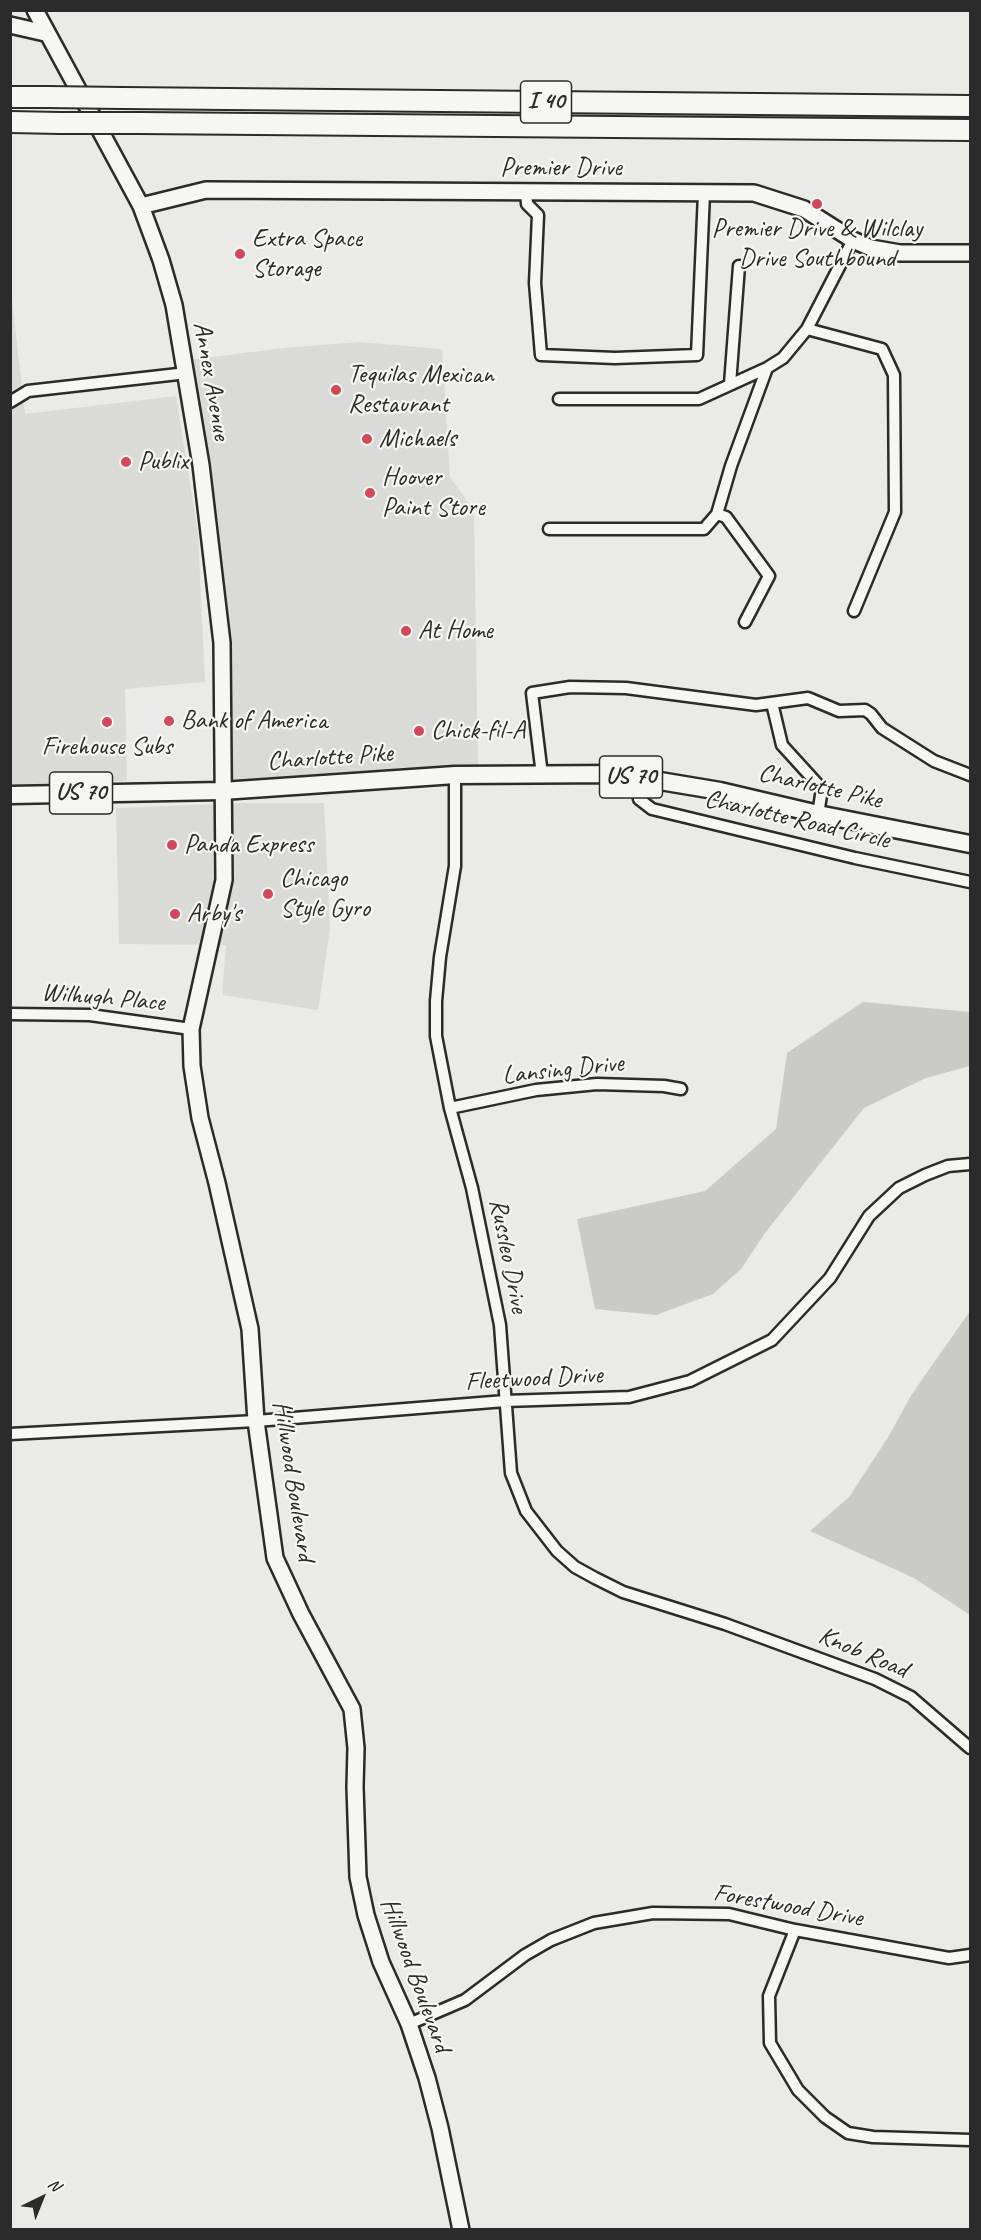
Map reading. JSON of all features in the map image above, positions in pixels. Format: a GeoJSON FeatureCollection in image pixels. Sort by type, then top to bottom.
{"type":"FeatureCollection","features":[{"type":"Feature","properties":{"kind":"highway","name":"I 40"},"geometry":{"type":"LineString","coordinates":[[10,97],[970,106]]}},
{"type":"Feature","properties":{"kind":"highway","name":"I 40"},"geometry":{"type":"LineString","coordinates":[[10,122],[970,130]]}},
{"type":"Feature","properties":{"kind":"main road","name":"Charlotte Pike"},"geometry":{"type":"LineString","coordinates":[[10,795],[222,790],[455,776],[618,774],[720,791],[818,814],[970,844]]}},
{"type":"Feature","properties":{"kind":"street","name":"Annex Avenue"},"geometry":{"type":"LineString","coordinates":[[35,10],[45,33],[141,206],[162,260],[174,305],[203,475],[222,643],[222,790]]}},
{"type":"Feature","properties":{"kind":"street"},"geometry":{"type":"LineString","coordinates":[[10,25],[45,33]]}},
{"type":"Feature","properties":{"kind":"street","name":"Premier Drive"},"geometry":{"type":"LineString","coordinates":[[141,206],[206,190],[754,193],[804,209],[853,240],[872,248],[900,253],[970,253]]}},
{"type":"Feature","properties":{"kind":"street"},"geometry":{"type":"LineString","coordinates":[[526,192],[527,204],[538,215],[535,283],[541,355],[615,358],[697,356],[704,193]]}},
{"type":"Feature","properties":{"kind":"street"},"geometry":{"type":"LineString","coordinates":[[559,399],[699,399],[767,368],[783,358],[807,329],[853,240]]}},
{"type":"Feature","properties":{"kind":"street"},"geometry":{"type":"LineString","coordinates":[[730,384],[739,266]]}},
{"type":"Feature","properties":{"kind":"street"},"geometry":{"type":"LineString","coordinates":[[807,329],[882,349],[894,375],[896,512],[854,611]]}},
{"type":"Feature","properties":{"kind":"street"},"geometry":{"type":"LineString","coordinates":[[549,529],[704,529],[717,514],[731,466],[767,368]]}},
{"type":"Feature","properties":{"kind":"street"},"geometry":{"type":"LineString","coordinates":[[10,402],[28,391],[186,373]]}},
{"type":"Feature","properties":{"kind":"street"},"geometry":{"type":"LineString","coordinates":[[717,514],[726,517],[769,576],[745,622]]}},
{"type":"Feature","properties":{"kind":"street"},"geometry":{"type":"LineString","coordinates":[[542,775],[532,693],[570,687],[626,688],[756,705],[808,698],[839,711],[865,710],[882,728],[934,761],[970,775]]}},
{"type":"Feature","properties":{"kind":"street"},"geometry":{"type":"LineString","coordinates":[[772,703],[782,746],[822,789],[818,814]]}},
{"type":"Feature","properties":{"kind":"street","name":"Russleo Drive"},"geometry":{"type":"LineString","coordinates":[[455,776],[455,866],[440,957],[436,1036],[450,1108],[472,1188],[500,1325],[511,1473],[526,1511],[557,1551],[575,1567],[623,1592],[725,1624]]}},
{"type":"Feature","properties":{"kind":"street","name":"Charlotte Road Circle"},"geometry":{"type":"LineString","coordinates":[[636,777],[639,799],[652,809],[855,858],[970,882]]}},
{"type":"Feature","properties":{"kind":"street","name":"Hillwood Boulevard"},"geometry":{"type":"LineString","coordinates":[[222,790],[226,850],[225,880],[191,1029],[192,1066],[200,1118],[250,1329],[256,1421],[276,1558],[301,1614],[352,1709],[356,1748],[355,1787],[360,1888],[381,1962],[409,2024],[438,2118],[461,2229]]}},
{"type":"Feature","properties":{"kind":"street","name":"Wilhugh Place"},"geometry":{"type":"LineString","coordinates":[[10,1014],[90,1015],[191,1029]]}},
{"type":"Feature","properties":{"kind":"street","name":"Lansing Drive"},"geometry":{"type":"LineString","coordinates":[[450,1108],[536,1090],[597,1084],[664,1086],[681,1089]]}},
{"type":"Feature","properties":{"kind":"street","name":"Fleetwood Drive"},"geometry":{"type":"LineString","coordinates":[[10,1434],[256,1421],[505,1401],[629,1397],[690,1381],[772,1340],[830,1278],[869,1216],[899,1188],[925,1174],[948,1166],[970,1164]]}},
{"type":"Feature","properties":{"kind":"street","name":"Knob Road"},"geometry":{"type":"LineString","coordinates":[[725,1624],[842,1665],[900,1690],[920,1704],[970,1748]]}},
{"type":"Feature","properties":{"kind":"street","name":"Forestwood Drive"},"geometry":{"type":"LineString","coordinates":[[409,2024],[465,2000],[525,1955],[551,1940],[594,1923],[653,1913],[729,1914],[795,1930],[949,1958],[970,1955]]}},
{"type":"Feature","properties":{"kind":"street"},"geometry":{"type":"LineString","coordinates":[[795,1930],[769,1996],[770,2043],[798,2090],[825,2117],[848,2133],[873,2137],[970,2140]]}},
{"type":"Feature","properties":{"kind":"shaded area"},"geometry":{"type":"Polygon","coordinates":[[[10,282],[25,414],[176,396],[198,533],[205,682],[125,689],[127,781],[11,785],[10,282]]]}},
{"type":"Feature","properties":{"kind":"shaded area"},"geometry":{"type":"Polygon","coordinates":[[[359,342],[442,349],[450,477],[474,511],[478,769],[230,782],[189,360],[284,348],[359,342]]]}},
{"type":"Feature","properties":{"kind":"shaded area"},"geometry":{"type":"Polygon","coordinates":[[[247,803],[324,803],[330,929],[318,1010],[222,995],[226,945],[119,944],[116,808],[247,803]]]}},
{"type":"Feature","properties":{"kind":"shaded area"},"geometry":{"type":"Polygon","coordinates":[[[863,1002],[970,1012],[970,1066],[926,1078],[864,1108],[765,1233],[741,1269],[713,1294],[656,1315],[595,1309],[577,1219],[705,1191],[776,1129],[787,1053],[863,1002]]]}},
{"type":"Feature","properties":{"kind":"shaded area"},"geometry":{"type":"Polygon","coordinates":[[[970,1311],[970,1615],[914,1578],[810,1531],[849,1497],[887,1439],[912,1394],[970,1311]]]}},
{"type":"Feature","properties":{"kind":"place","name":"Premier Drive & Wilclay Drive Southbound"},"geometry":{"type":"Point","coordinates":[817,204]}},
{"type":"Feature","properties":{"kind":"place","name":"Extra Space Storage"},"geometry":{"type":"Point","coordinates":[240,254]}},
{"type":"Feature","properties":{"kind":"place","name":"Tequilas Mexican Restaurant"},"geometry":{"type":"Point","coordinates":[336,390]}},
{"type":"Feature","properties":{"kind":"place","name":"Michaels"},"geometry":{"type":"Point","coordinates":[367,439]}},
{"type":"Feature","properties":{"kind":"place","name":"Publix"},"geometry":{"type":"Point","coordinates":[126,462]}},
{"type":"Feature","properties":{"kind":"place","name":"Hoover Paint Store"},"geometry":{"type":"Point","coordinates":[370,493]}},
{"type":"Feature","properties":{"kind":"place","name":"At Home"},"geometry":{"type":"Point","coordinates":[406,631]}},
{"type":"Feature","properties":{"kind":"place","name":"Bank of America"},"geometry":{"type":"Point","coordinates":[169,721]}},
{"type":"Feature","properties":{"kind":"place","name":"Firehouse Subs"},"geometry":{"type":"Point","coordinates":[107,722]}},
{"type":"Feature","properties":{"kind":"place","name":"Chick-fil-A"},"geometry":{"type":"Point","coordinates":[419,731]}},
{"type":"Feature","properties":{"kind":"place","name":"Panda Express"},"geometry":{"type":"Point","coordinates":[172,845]}},
{"type":"Feature","properties":{"kind":"place","name":"Chicago Style Gyro"},"geometry":{"type":"Point","coordinates":[268,894]}},
{"type":"Feature","properties":{"kind":"place","name":"Arby's"},"geometry":{"type":"Point","coordinates":[175,914]}}]}
